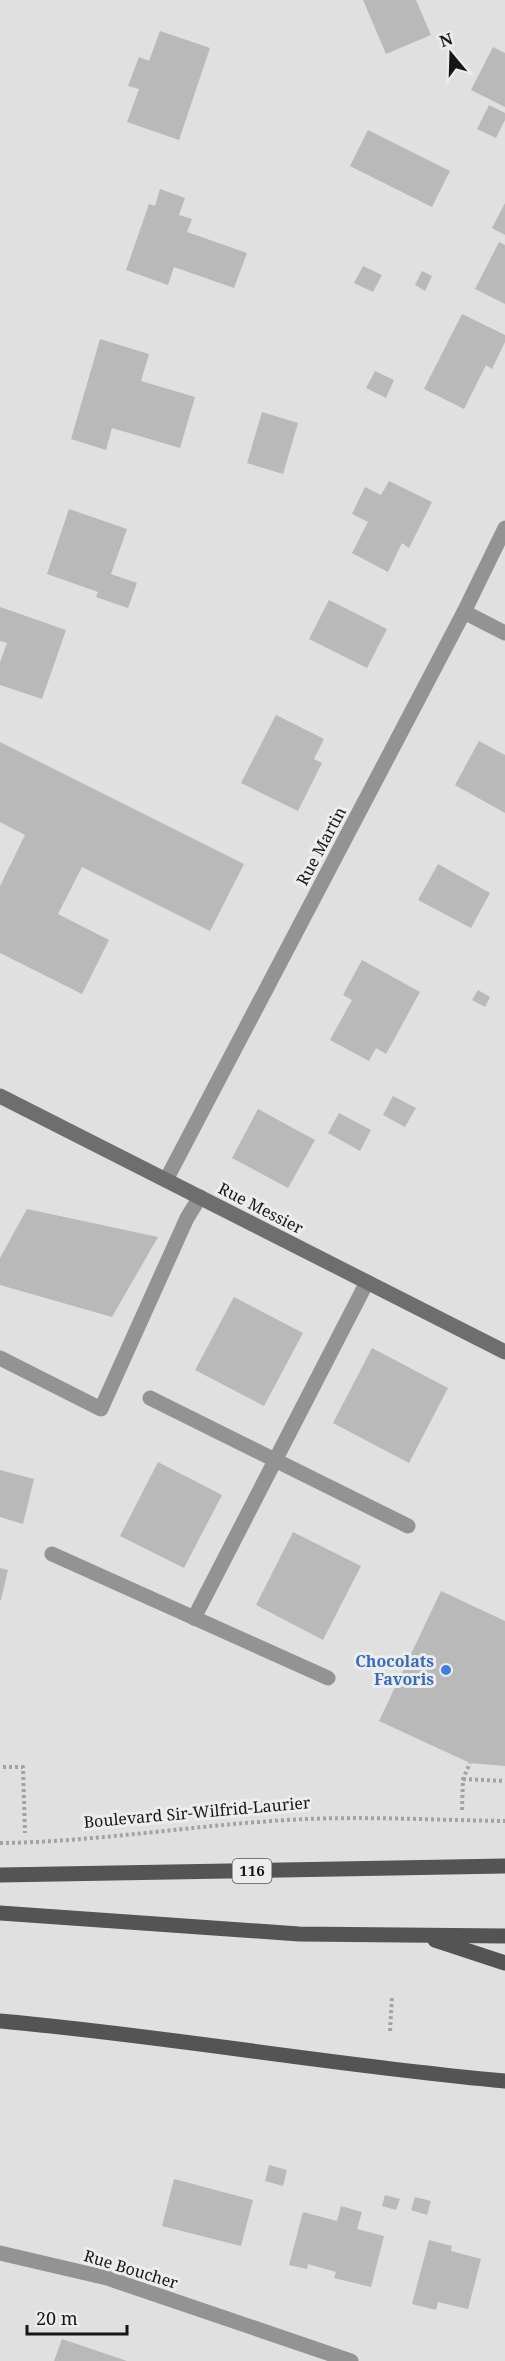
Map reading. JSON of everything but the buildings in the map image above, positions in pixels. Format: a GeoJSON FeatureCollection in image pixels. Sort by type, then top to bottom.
{"type":"FeatureCollection","features":[{"type":"Feature","properties":{"kind":"main road","name":"116"},"geometry":{"type":"LineString","coordinates":[[0,1875],[505,1866]]}},
{"type":"Feature","properties":{"kind":"main road"},"geometry":{"type":"LineString","coordinates":[[0,1913],[299,1934],[505,1936]]}},
{"type":"Feature","properties":{"kind":"main road"},"geometry":{"type":"LineString","coordinates":[[421,1936],[505,1963]]}},
{"type":"Feature","properties":{"kind":"main road"},"geometry":{"type":"LineString","coordinates":[[0,2021],[219,2045],[411,2072],[504,2081]]}},
{"type":"Feature","properties":{"kind":"street","name":"Rue Martin"},"geometry":{"type":"LineString","coordinates":[[166,1180],[464,612],[505,528]]}},
{"type":"Feature","properties":{"kind":"street"},"geometry":{"type":"LineString","coordinates":[[464,612],[505,633]]}},
{"type":"Feature","properties":{"kind":"street","name":"Rue Messier"},"geometry":{"type":"LineString","coordinates":[[0,1096],[505,1352]]}},
{"type":"Feature","properties":{"kind":"street"},"geometry":{"type":"LineString","coordinates":[[0,1358],[101,1409],[187,1218],[200,1197]]}},
{"type":"Feature","properties":{"kind":"street"},"geometry":{"type":"LineString","coordinates":[[194,1618],[366,1282]]}},
{"type":"Feature","properties":{"kind":"street"},"geometry":{"type":"LineString","coordinates":[[150,1398],[408,1526]]}},
{"type":"Feature","properties":{"kind":"street"},"geometry":{"type":"LineString","coordinates":[[52,1554],[327,1678]]}},
{"type":"Feature","properties":{"kind":"street","name":"Rue Boucher"},"geometry":{"type":"LineString","coordinates":[[0,2253],[107,2278],[351,2361]]}},
{"type":"Feature","properties":{"kind":"path"},"geometry":{"type":"LineString","coordinates":[[462,1810],[462,1779],[470,1763]]}},
{"type":"Feature","properties":{"kind":"path"},"geometry":{"type":"LineString","coordinates":[[3,1767],[23,1767],[25,1833]]}},
{"type":"Feature","properties":{"kind":"path"},"geometry":{"type":"LineString","coordinates":[[462,1779],[505,1781]]}},
{"type":"Feature","properties":{"kind":"path","name":"Boulevard Sir-Wilfrid-Laurier"},"geometry":{"type":"LineString","coordinates":[[0,1843],[81,1841],[273,1821],[326,1818],[505,1821]]}},
{"type":"Feature","properties":{"kind":"path"},"geometry":{"type":"LineString","coordinates":[[390,2031],[392,1996]]}},
{"type":"Feature","properties":{"kind":"place","name":"Chocolats Favoris"},"geometry":{"type":"Point","coordinates":[446,1670]}}]}
